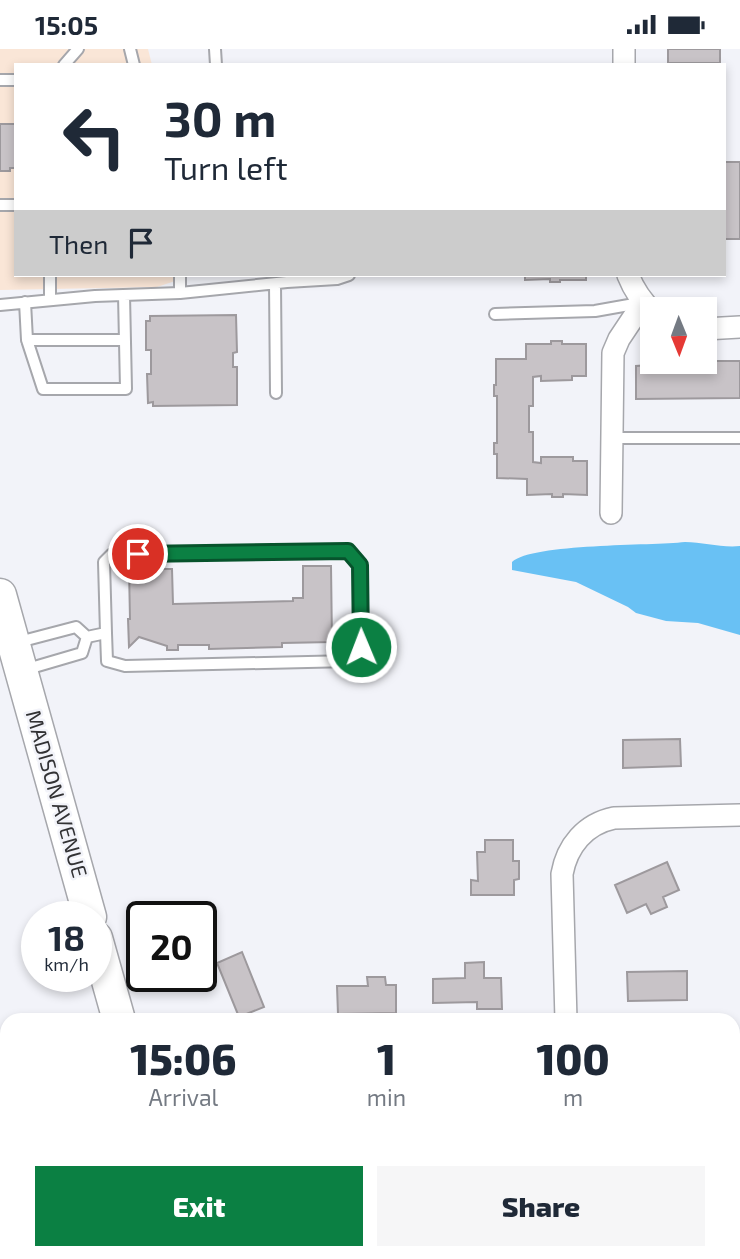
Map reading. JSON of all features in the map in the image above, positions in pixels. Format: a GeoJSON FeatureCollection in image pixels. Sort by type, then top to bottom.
{"type":"FeatureCollection","features":[{"type":"Feature","properties":{"kind":"main road","name":"MADISON AVENUE"},"geometry":{"type":"LineString","coordinates":[[0,595],[9,660],[85,901]]}},
{"type":"Feature","properties":{"kind":"main road"},"geometry":{"type":"LineString","coordinates":[[111,992],[117,1013]]}},
{"type":"Feature","properties":{"kind":"street"},"geometry":{"type":"LineString","coordinates":[[629,277],[640,298]]}},
{"type":"Feature","properties":{"kind":"street"},"geometry":{"type":"LineString","coordinates":[[611,513],[613,353],[619,339],[640,316]]}},
{"type":"Feature","properties":{"kind":"street"},"geometry":{"type":"LineString","coordinates":[[718,328],[740,327]]}},
{"type":"Feature","properties":{"kind":"street"},"geometry":{"type":"LineString","coordinates":[[566,1013],[562,874],[566,856],[576,841],[589,829],[614,818],[740,815]]}},
{"type":"Feature","properties":{"kind":"lane"},"geometry":{"type":"LineString","coordinates":[[66,63],[78,49]]}},
{"type":"Feature","properties":{"kind":"lane"},"geometry":{"type":"LineString","coordinates":[[50,277],[50,300]]}},
{"type":"Feature","properties":{"kind":"lane"},"geometry":{"type":"LineString","coordinates":[[180,277],[180,293]]}},
{"type":"Feature","properties":{"kind":"lane"},"geometry":{"type":"LineString","coordinates":[[0,305],[180,293],[343,277]]}},
{"type":"Feature","properties":{"kind":"lane"},"geometry":{"type":"LineString","coordinates":[[275,284],[276,393]]}},
{"type":"Feature","properties":{"kind":"lane"},"geometry":{"type":"LineString","coordinates":[[25,302],[27,340],[43,389],[126,389],[124,295]]}},
{"type":"Feature","properties":{"kind":"lane"},"geometry":{"type":"LineString","coordinates":[[495,314],[640,308]]}},
{"type":"Feature","properties":{"kind":"lane"},"geometry":{"type":"LineString","coordinates":[[27,340],[125,340]]}},
{"type":"Feature","properties":{"kind":"lane"},"geometry":{"type":"LineString","coordinates":[[611,437],[740,437]]}},
{"type":"Feature","properties":{"kind":"lane"},"geometry":{"type":"LineString","coordinates":[[348,551],[360,565],[361,647],[351,661],[125,666],[107,661],[106,633],[104,562],[112,554],[348,551]]}},
{"type":"Feature","properties":{"kind":"lane"},"geometry":{"type":"LineString","coordinates":[[9,660],[76,627],[87,637]]}},
{"type":"Feature","properties":{"kind":"lane"},"geometry":{"type":"LineString","coordinates":[[87,637],[106,633]]}},
{"type":"Feature","properties":{"kind":"lane"},"geometry":{"type":"LineString","coordinates":[[9,660],[82,653],[87,637]]}},
{"type":"Feature","properties":{"kind":"shaded area"},"geometry":{"type":"Polygon","coordinates":[[[0,49],[148,49],[152,63],[14,63],[14,277],[187,277],[157,287],[0,290],[0,49]]]}},
{"type":"Feature","properties":{"kind":"water"},"geometry":{"type":"Polygon","coordinates":[[[685,542],[740,546],[740,635],[698,623],[666,621],[636,613],[576,582],[512,570],[512,562],[543,551],[685,542]]]}},
{"type":"Feature","properties":{"kind":"building"},"geometry":{"type":"Polygon","coordinates":[[[668,49],[720,49],[720,63],[668,63],[668,49]]]}},
{"type":"Feature","properties":{"kind":"building"},"geometry":{"type":"Polygon","coordinates":[[[0,124],[14,124],[14,168],[0,171],[0,124]]]}},
{"type":"Feature","properties":{"kind":"building"},"geometry":{"type":"Polygon","coordinates":[[[726,162],[740,162],[740,239],[726,239],[726,162]]]}},
{"type":"Feature","properties":{"kind":"building"},"geometry":{"type":"Polygon","coordinates":[[[525,277],[586,277],[586,280],[560,282],[550,282],[550,279],[525,280],[525,277]]]}},
{"type":"Feature","properties":{"kind":"building"},"geometry":{"type":"Polygon","coordinates":[[[236,315],[237,352],[233,353],[233,367],[237,367],[237,405],[153,406],[153,402],[148,403],[147,374],[151,374],[151,350],[146,350],[146,321],[150,321],[150,316],[236,315]]]}},
{"type":"Feature","properties":{"kind":"building"},"geometry":{"type":"Polygon","coordinates":[[[551,341],[586,344],[586,376],[572,376],[572,380],[541,381],[541,376],[533,377],[533,406],[529,406],[529,432],[533,432],[533,462],[541,463],[541,457],[573,457],[573,461],[587,461],[587,495],[527,495],[527,479],[497,478],[497,454],[494,454],[494,443],[497,443],[497,396],[494,396],[496,359],[526,359],[526,344],[551,344],[551,341]]]}},
{"type":"Feature","properties":{"kind":"building"},"geometry":{"type":"Polygon","coordinates":[[[718,361],[740,361],[740,398],[636,399],[636,366],[640,366],[640,375],[718,375],[718,361]]]}},
{"type":"Feature","properties":{"kind":"building"},"geometry":{"type":"Polygon","coordinates":[[[303,566],[331,566],[332,642],[282,643],[282,647],[209,649],[209,645],[178,645],[178,650],[167,650],[167,646],[139,637],[129,647],[129,569],[172,569],[173,604],[293,601],[293,598],[303,598],[303,566]]]}},
{"type":"Feature","properties":{"kind":"building"},"geometry":{"type":"Polygon","coordinates":[[[680,739],[681,766],[623,768],[623,740],[680,739]]]}},
{"type":"Feature","properties":{"kind":"building"},"geometry":{"type":"Polygon","coordinates":[[[485,840],[513,840],[513,861],[519,861],[519,879],[514,880],[514,895],[471,895],[471,880],[478,881],[477,852],[485,852],[485,840]]]}},
{"type":"Feature","properties":{"kind":"building"},"geometry":{"type":"Polygon","coordinates":[[[667,862],[679,890],[663,897],[667,907],[651,914],[646,904],[627,913],[615,885],[667,862]]]}},
{"type":"Feature","properties":{"kind":"building"},"geometry":{"type":"Polygon","coordinates":[[[242,952],[264,1007],[249,1013],[237,1013],[217,963],[242,952]]]}},
{"type":"Feature","properties":{"kind":"building"},"geometry":{"type":"Polygon","coordinates":[[[484,962],[484,978],[501,978],[502,1009],[477,1009],[477,1002],[433,1003],[433,979],[465,978],[465,963],[484,962]]]}},
{"type":"Feature","properties":{"kind":"building"},"geometry":{"type":"Polygon","coordinates":[[[687,971],[687,1000],[628,1001],[627,972],[687,971]]]}},
{"type":"Feature","properties":{"kind":"building"},"geometry":{"type":"Polygon","coordinates":[[[367,977],[385,977],[386,985],[396,985],[396,1013],[338,1013],[337,986],[368,986],[367,977]]]}},
{"type":"Feature","properties":{"kind":"route"},"geometry":{"type":"LineString","coordinates":[[138,554],[348,551],[360,565],[361,647]]}}]}
